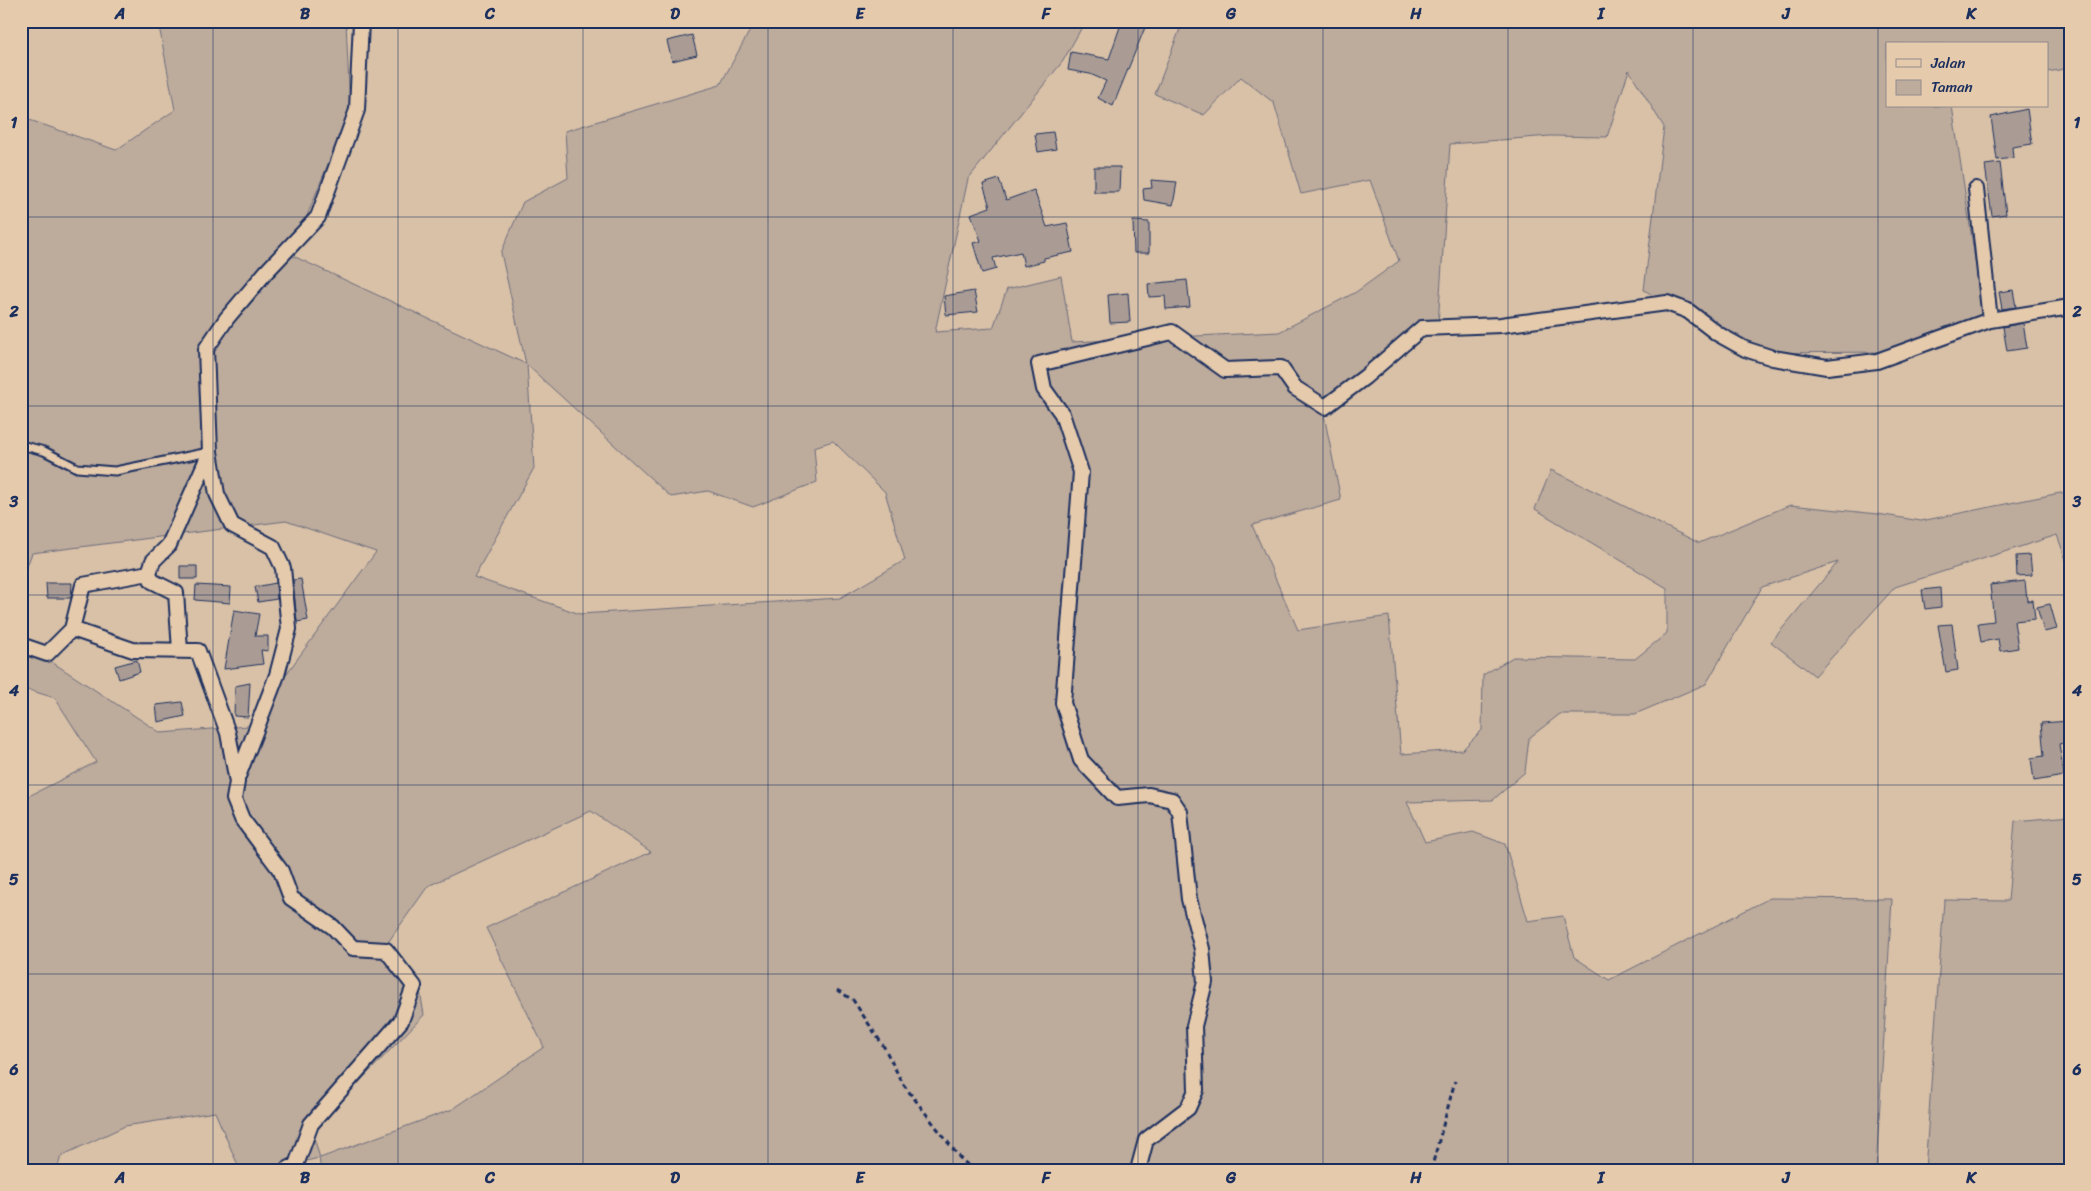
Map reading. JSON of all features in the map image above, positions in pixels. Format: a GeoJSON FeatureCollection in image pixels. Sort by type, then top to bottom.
{"type":"FeatureCollection","features":[{"type":"Feature","properties":{"kind":"street"},"geometry":{"type":"LineString","coordinates":[[286,1170],[296,1165],[311,1124],[401,1021],[414,986],[386,950],[354,948],[333,927],[292,898],[281,871],[242,820],[234,799],[236,782],[277,675],[289,629],[283,568],[273,548],[232,525],[217,494],[210,452],[206,349],[227,318],[266,272],[318,217],[357,110],[360,21]]}},
{"type":"Feature","properties":{"kind":"street"},"geometry":{"type":"LineString","coordinates":[[1976,189],[1990,320]]}},
{"type":"Feature","properties":{"kind":"street"},"geometry":{"type":"LineString","coordinates":[[1138,1170],[1146,1140],[1188,1108],[1196,1090],[1194,1026],[1205,982],[1202,950],[1189,900],[1180,812],[1172,800],[1149,795],[1117,798],[1081,760],[1064,703],[1081,472],[1062,414],[1044,389],[1039,364],[1172,332],[1225,370],[1281,368],[1295,388],[1325,408],[1365,377],[1422,328],[1501,325],[1667,303],[1688,311],[1718,334],[1745,350],[1773,358],[1827,367],[1877,361],[1990,320],[2070,307]]}},
{"type":"Feature","properties":{"kind":"street"},"geometry":{"type":"LineString","coordinates":[[180,650],[176,593],[152,581],[149,573],[153,561],[169,544],[210,452]]}},
{"type":"Feature","properties":{"kind":"street"},"geometry":{"type":"LineString","coordinates":[[21,645],[46,654],[72,629],[83,585],[149,573]]}},
{"type":"Feature","properties":{"kind":"street"},"geometry":{"type":"LineString","coordinates":[[72,629],[133,650],[198,651],[228,733],[236,782]]}},
{"type":"Feature","properties":{"kind":"lane"},"geometry":{"type":"LineString","coordinates":[[21,446],[44,451],[77,468],[115,471],[210,452]]}},
{"type":"Feature","properties":{"kind":"path"},"geometry":{"type":"LineString","coordinates":[[838,990],[854,1000],[884,1047],[903,1084],[960,1158],[972,1170]]}},
{"type":"Feature","properties":{"kind":"path"},"geometry":{"type":"LineString","coordinates":[[1431,1170],[1455,1081]]}},
{"type":"Feature","properties":{"kind":"green space"},"geometry":{"type":"Polygon","coordinates":[[[158,21],[346,21],[350,110],[291,255],[526,364],[501,253],[523,202],[568,178],[565,131],[720,85],[755,21],[1081,21],[1082,27],[1063,61],[968,179],[935,332],[993,328],[1007,289],[1061,276],[1072,342],[1279,332],[1356,292],[1399,261],[1370,180],[1301,194],[1274,103],[1241,77],[1204,115],[1155,94],[1183,21],[2070,21],[2070,68],[2048,72],[2048,42],[1886,42],[1886,108],[1952,108],[1985,326],[1896,352],[1751,353],[1644,290],[1664,127],[1629,70],[1607,137],[1550,136],[1450,144],[1438,325],[1324,415],[1341,500],[1252,525],[1298,630],[1389,616],[1401,754],[1462,750],[1482,730],[1483,675],[1513,657],[1635,659],[1667,633],[1667,588],[1535,509],[1551,470],[1699,543],[1790,505],[1878,514],[1921,521],[2060,493],[2070,494],[2070,571],[2057,535],[1895,587],[1815,676],[1771,642],[1838,562],[1762,587],[1706,684],[1635,714],[1560,714],[1529,738],[1525,772],[1493,800],[1407,802],[1425,842],[1473,832],[1505,844],[1528,921],[1563,916],[1574,957],[1609,980],[1770,898],[1892,899],[1876,1170],[321,1170],[319,1158],[268,1170],[240,1170],[215,1112],[125,1126],[61,1156],[57,1170],[21,1170],[21,800],[96,762],[55,698],[29,690],[21,694],[21,642],[161,733],[248,726],[376,552],[286,521],[32,553],[21,582],[21,117],[116,150],[175,110],[158,21]],[[527,365],[534,468],[474,577],[580,614],[840,598],[905,560],[885,492],[833,441],[814,447],[817,482],[753,507],[708,491],[671,497],[527,365]],[[591,811],[428,886],[384,948],[418,978],[424,1015],[312,1131],[320,1158],[453,1109],[544,1047],[486,928],[651,852],[591,811]]]}},
{"type":"Feature","properties":{"kind":"green space"},"geometry":{"type":"Polygon","coordinates":[[[2070,644],[2070,699],[2063,671],[2070,644]]]}},
{"type":"Feature","properties":{"kind":"green space"},"geometry":{"type":"Polygon","coordinates":[[[2070,816],[2070,1170],[1925,1170],[1944,900],[2008,901],[2015,821],[2070,816]]]}},
{"type":"Feature","properties":{"kind":"building"},"geometry":{"type":"Polygon","coordinates":[[[1122,21],[1136,21],[1146,25],[1113,106],[1098,98],[1106,81],[1090,74],[1068,70],[1071,52],[1109,59],[1122,21]]]}},
{"type":"Feature","properties":{"kind":"building"},"geometry":{"type":"Polygon","coordinates":[[[692,35],[697,55],[672,61],[667,41],[692,35]]]}},
{"type":"Feature","properties":{"kind":"building"},"geometry":{"type":"Polygon","coordinates":[[[2027,109],[2032,144],[2012,147],[2013,158],[1997,160],[1991,117],[2027,109]]]}},
{"type":"Feature","properties":{"kind":"building"},"geometry":{"type":"Polygon","coordinates":[[[1053,132],[1056,149],[1038,152],[1035,134],[1053,132]]]}},
{"type":"Feature","properties":{"kind":"building"},"geometry":{"type":"Polygon","coordinates":[[[2000,163],[2006,214],[1992,216],[1985,165],[2000,163]]]}},
{"type":"Feature","properties":{"kind":"building"},"geometry":{"type":"Polygon","coordinates":[[[1094,167],[1120,167],[1119,192],[1094,192],[1094,167]]]}},
{"type":"Feature","properties":{"kind":"building"},"geometry":{"type":"Polygon","coordinates":[[[999,179],[1006,200],[1034,190],[1047,227],[1067,223],[1073,252],[1044,258],[1044,261],[1024,266],[1021,252],[993,258],[996,269],[982,273],[973,243],[981,241],[971,214],[990,207],[983,184],[999,179]]]}},
{"type":"Feature","properties":{"kind":"building"},"geometry":{"type":"Polygon","coordinates":[[[1151,180],[1177,182],[1173,205],[1144,200],[1143,189],[1152,188],[1151,180]]]}},
{"type":"Feature","properties":{"kind":"building"},"geometry":{"type":"Polygon","coordinates":[[[1133,221],[1149,222],[1149,253],[1134,253],[1133,221]]]}},
{"type":"Feature","properties":{"kind":"building"},"geometry":{"type":"Polygon","coordinates":[[[1187,280],[1190,307],[1166,309],[1165,296],[1149,297],[1148,284],[1187,280]]]}},
{"type":"Feature","properties":{"kind":"building"},"geometry":{"type":"Polygon","coordinates":[[[2013,290],[2016,307],[2002,309],[1999,292],[2013,290]]]}},
{"type":"Feature","properties":{"kind":"building"},"geometry":{"type":"Polygon","coordinates":[[[974,291],[978,312],[946,315],[944,296],[974,291]]]}},
{"type":"Feature","properties":{"kind":"building"},"geometry":{"type":"Polygon","coordinates":[[[1128,293],[1130,322],[1110,323],[1108,295],[1128,293]]]}},
{"type":"Feature","properties":{"kind":"building"},"geometry":{"type":"Polygon","coordinates":[[[2023,323],[2027,348],[2007,351],[2003,327],[2023,323]]]}},
{"type":"Feature","properties":{"kind":"building"},"geometry":{"type":"Polygon","coordinates":[[[2030,555],[2032,575],[2017,576],[2016,556],[2030,555]]]}},
{"type":"Feature","properties":{"kind":"building"},"geometry":{"type":"Polygon","coordinates":[[[180,566],[197,566],[197,579],[180,579],[180,566]]]}},
{"type":"Feature","properties":{"kind":"building"},"geometry":{"type":"Polygon","coordinates":[[[301,579],[308,620],[297,622],[293,580],[301,579]]]}},
{"type":"Feature","properties":{"kind":"building"},"geometry":{"type":"Polygon","coordinates":[[[2025,581],[2027,601],[2033,600],[2035,619],[2014,621],[2018,648],[2000,651],[1998,639],[1981,642],[1978,623],[1994,621],[1990,585],[2025,581]]]}},
{"type":"Feature","properties":{"kind":"building"},"geometry":{"type":"Polygon","coordinates":[[[46,583],[72,583],[71,598],[47,598],[46,583]]]}},
{"type":"Feature","properties":{"kind":"building"},"geometry":{"type":"Polygon","coordinates":[[[276,583],[277,599],[258,602],[255,587],[276,583]]]}},
{"type":"Feature","properties":{"kind":"building"},"geometry":{"type":"Polygon","coordinates":[[[196,585],[231,587],[230,603],[195,600],[196,585]]]}},
{"type":"Feature","properties":{"kind":"building"},"geometry":{"type":"Polygon","coordinates":[[[1940,588],[1941,607],[1925,609],[1922,590],[1940,588]]]}},
{"type":"Feature","properties":{"kind":"building"},"geometry":{"type":"Polygon","coordinates":[[[2050,604],[2057,629],[2044,632],[2037,607],[2050,604]]]}},
{"type":"Feature","properties":{"kind":"building"},"geometry":{"type":"Polygon","coordinates":[[[234,610],[259,614],[255,636],[268,636],[268,651],[261,650],[263,664],[224,669],[234,610]]]}},
{"type":"Feature","properties":{"kind":"building"},"geometry":{"type":"Polygon","coordinates":[[[1952,624],[1958,670],[1946,672],[1938,625],[1952,624]]]}},
{"type":"Feature","properties":{"kind":"building"},"geometry":{"type":"Polygon","coordinates":[[[137,660],[140,672],[119,679],[115,666],[137,660]]]}},
{"type":"Feature","properties":{"kind":"building"},"geometry":{"type":"Polygon","coordinates":[[[250,683],[248,717],[234,716],[235,686],[250,683]]]}},
{"type":"Feature","properties":{"kind":"building"},"geometry":{"type":"Polygon","coordinates":[[[182,702],[185,716],[158,722],[156,705],[182,702]]]}},
{"type":"Feature","properties":{"kind":"building"},"geometry":{"type":"Polygon","coordinates":[[[2070,721],[2070,742],[2059,744],[2064,776],[2034,781],[2031,758],[2044,756],[2041,723],[2070,721]]]}},
{"type":"Feature","properties":{"kind":"waterway"},"geometry":{"type":"LineString","coordinates":[[21,922],[25,944],[21,954]]}}]}
